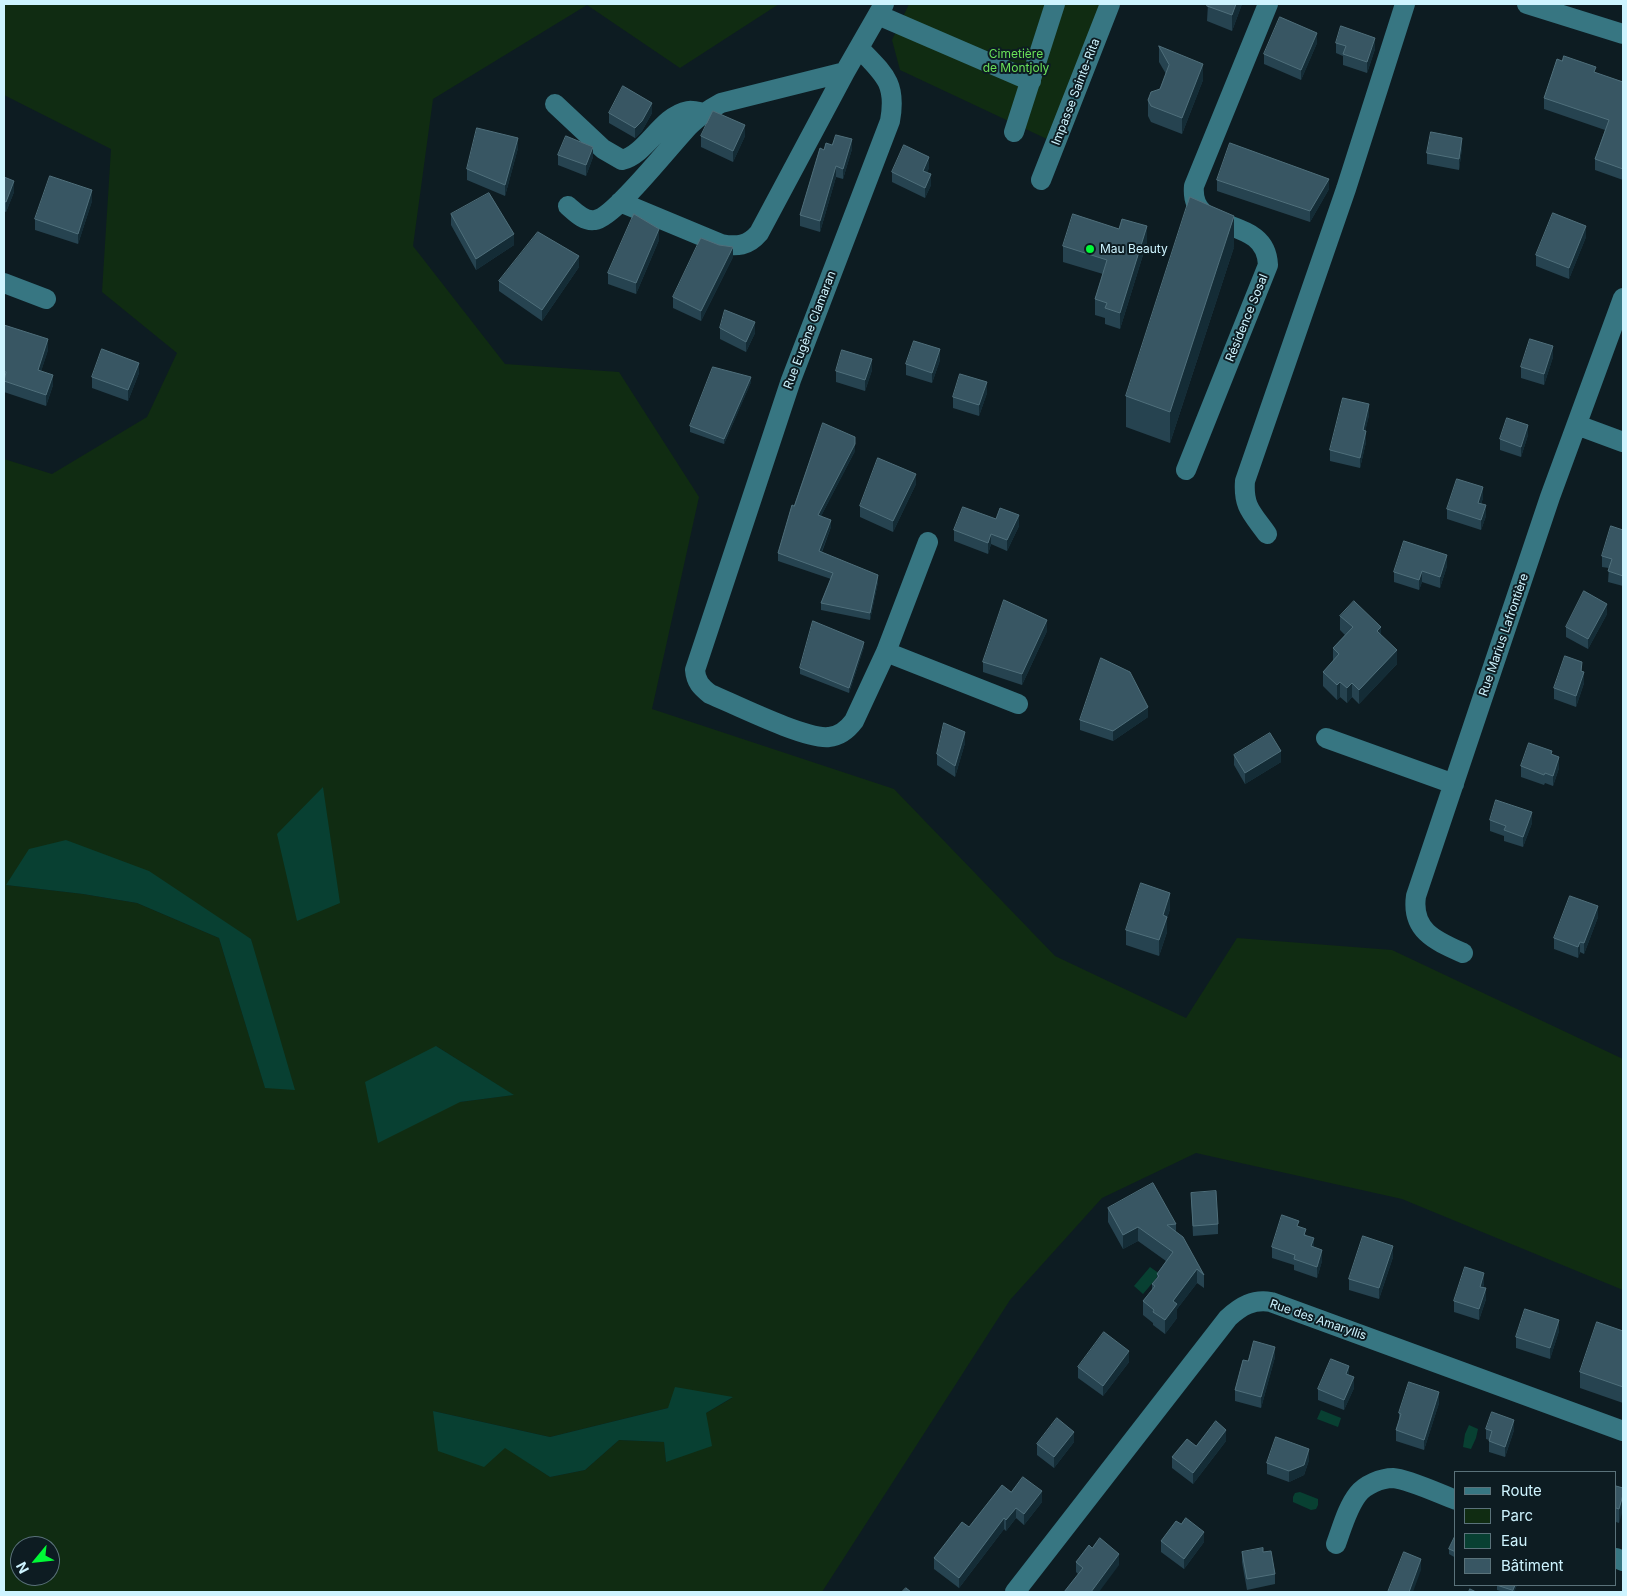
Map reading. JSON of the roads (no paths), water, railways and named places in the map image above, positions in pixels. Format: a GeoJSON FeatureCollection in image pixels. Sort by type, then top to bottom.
{"type":"FeatureCollection","features":[{"type":"Feature","properties":{"kind":"street"},"geometry":{"type":"LineString","coordinates":[[1014,132],[1055,4]]}},
{"type":"Feature","properties":{"kind":"street","name":"Impasse Sainte-Rita"},"geometry":{"type":"LineString","coordinates":[[1041,180],[1110,4]]}},
{"type":"Feature","properties":{"kind":"street","name":"Résidence Sosal"},"geometry":{"type":"LineString","coordinates":[[1186,470],[1268,265],[1266,252],[1256,237],[1204,214],[1197,206],[1193,194],[1194,186],[1268,4]]}},
{"type":"Feature","properties":{"kind":"street"},"geometry":{"type":"LineString","coordinates":[[1267,534],[1248,508],[1244,496],[1245,481],[1346,189],[1405,4]]}},
{"type":"Feature","properties":{"kind":"street"},"geometry":{"type":"LineString","coordinates":[[1527,4],[1623,34]]}},
{"type":"Feature","properties":{"kind":"street"},"geometry":{"type":"LineString","coordinates":[[620,202],[721,244],[738,246],[750,241],[759,233],[881,9],[1031,81]]}},
{"type":"Feature","properties":{"kind":"street","name":"Rue Eugène Clamaran"},"geometry":{"type":"LineString","coordinates":[[859,48],[880,70],[889,83],[892,102],[890,121],[791,380],[695,670],[696,679],[701,687],[710,694],[806,734],[829,737],[849,728],[854,721],[886,652]]}},
{"type":"Feature","properties":{"kind":"street"},"geometry":{"type":"LineString","coordinates":[[568,206],[581,217],[595,220],[604,217],[689,126],[704,113],[728,100],[845,72]]}},
{"type":"Feature","properties":{"kind":"street"},"geometry":{"type":"LineString","coordinates":[[555,104],[603,149],[622,160],[630,158],[662,127],[680,114],[690,110],[704,113]]}},
{"type":"Feature","properties":{"kind":"street"},"geometry":{"type":"LineString","coordinates":[[4,283],[46,299]]}},
{"type":"Feature","properties":{"kind":"street","name":"Rue Marius Lafrontière"},"geometry":{"type":"LineString","coordinates":[[1463,953],[1429,936],[1418,921],[1414,908],[1416,896],[1550,497],[1623,298]]}},
{"type":"Feature","properties":{"kind":"street"},"geometry":{"type":"LineString","coordinates":[[1577,425],[1623,442]]}},
{"type":"Feature","properties":{"kind":"street"},"geometry":{"type":"LineString","coordinates":[[928,542],[886,652],[1018,704]]}},
{"type":"Feature","properties":{"kind":"street"},"geometry":{"type":"LineString","coordinates":[[1326,738],[1454,784]]}},
{"type":"Feature","properties":{"kind":"street","name":"Rue des Amaryllis"},"geometry":{"type":"LineString","coordinates":[[1015,1592],[1228,1318],[1236,1310],[1253,1302],[1261,1300],[1271,1302],[1623,1431]]}},
{"type":"Feature","properties":{"kind":"street"},"geometry":{"type":"LineString","coordinates":[[1336,1544],[1358,1493],[1382,1480],[1393,1478],[1454,1499]]}},
{"type":"Feature","properties":{"kind":"water"},"geometry":{"type":"Polygon","coordinates":[[[323,787],[340,903],[297,921],[277,834],[323,787]]]}},
{"type":"Feature","properties":{"kind":"water"},"geometry":{"type":"Polygon","coordinates":[[[66,840],[149,871],[251,939],[295,1090],[265,1088],[219,938],[137,903],[83,894],[6,885],[29,849],[66,840]]]}},
{"type":"Feature","properties":{"kind":"water"},"geometry":{"type":"Polygon","coordinates":[[[436,1046],[514,1095],[460,1102],[378,1143],[365,1082],[436,1046]]]}},
{"type":"Feature","properties":{"kind":"water"},"geometry":{"type":"Polygon","coordinates":[[[1150,1267],[1160,1274],[1143,1294],[1134,1286],[1150,1267]]]}},
{"type":"Feature","properties":{"kind":"water"},"geometry":{"type":"Polygon","coordinates":[[[675,1387],[733,1397],[706,1413],[712,1446],[666,1462],[664,1442],[619,1440],[585,1470],[550,1477],[505,1448],[484,1467],[438,1451],[433,1411],[550,1437],[668,1408],[675,1387]]]}},
{"type":"Feature","properties":{"kind":"water"},"geometry":{"type":"Polygon","coordinates":[[[1321,1410],[1341,1418],[1338,1427],[1317,1419],[1321,1410]]]}},
{"type":"Feature","properties":{"kind":"water"},"geometry":{"type":"Polygon","coordinates":[[[1469,1425],[1478,1429],[1471,1449],[1463,1447],[1469,1425]]]}},
{"type":"Feature","properties":{"kind":"water"},"geometry":{"type":"Polygon","coordinates":[[[1300,1492],[1318,1499],[1316,1509],[1311,1510],[1293,1502],[1295,1493],[1300,1492]]]}},
{"type":"Feature","properties":{"kind":"place","name":"Mau Beauty"},"geometry":{"type":"Point","coordinates":[1090,249]}},
{"type":"Feature","properties":{"kind":"park label","name":"Cimetière de Montjoly"},"geometry":{"type":"Point","coordinates":[1016,61]}}]}
